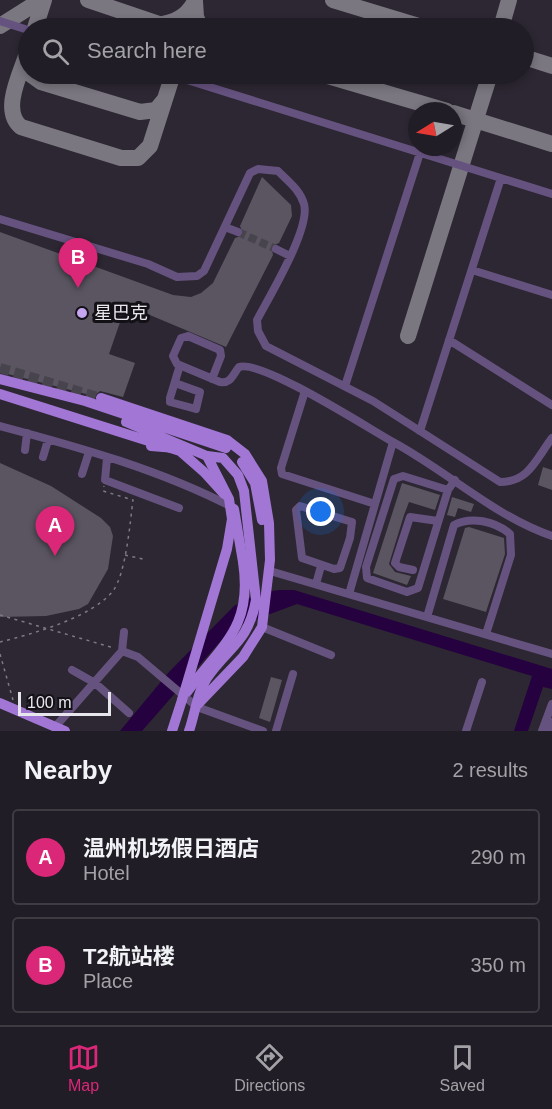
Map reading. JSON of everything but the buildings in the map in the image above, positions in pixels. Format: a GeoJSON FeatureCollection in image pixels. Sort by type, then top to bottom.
{"type":"FeatureCollection","features":[{"type":"Feature","properties":{"kind":"main road"},"geometry":{"type":"LineString","coordinates":[[0,381],[132,423],[184,450],[224,464],[254,479]]}},
{"type":"Feature","properties":{"kind":"main road"},"geometry":{"type":"LineString","coordinates":[[0,381],[85,401],[221,445],[238,456],[254,479],[263,525],[269,584]]}},
{"type":"Feature","properties":{"kind":"main road"},"geometry":{"type":"LineString","coordinates":[[0,394],[184,450],[223,458],[238,475],[244,491],[256,600],[252,621],[243,638],[208,677],[201,689],[189,731]]}},
{"type":"Feature","properties":{"kind":"main road"},"geometry":{"type":"LineString","coordinates":[[101,398],[206,431],[227,440],[245,454],[257,469],[266,496],[270,571],[262,627],[243,657],[197,705]]}},
{"type":"Feature","properties":{"kind":"main road"},"geometry":{"type":"LineString","coordinates":[[0,400],[151,446],[184,450],[220,488],[234,509],[246,592],[243,612],[235,632],[182,700]]}},
{"type":"Feature","properties":{"kind":"main road"},"geometry":{"type":"LineString","coordinates":[[172,731],[227,549],[232,519],[229,499],[207,456]]}},
{"type":"Feature","properties":{"kind":"main road"},"geometry":{"type":"LineString","coordinates":[[239,535],[249,519],[254,479]]}},
{"type":"Feature","properties":{"kind":"main road"},"geometry":{"type":"LineString","coordinates":[[0,703],[60,729]]}},
{"type":"Feature","properties":{"kind":"street"},"geometry":{"type":"LineString","coordinates":[[0,21],[18,27]]}},
{"type":"Feature","properties":{"kind":"street"},"geometry":{"type":"LineString","coordinates":[[200,84],[408,149]]}},
{"type":"Feature","properties":{"kind":"street"},"geometry":{"type":"LineString","coordinates":[[345,386],[419,156]]}},
{"type":"Feature","properties":{"kind":"street"},"geometry":{"type":"LineString","coordinates":[[430,156],[552,194]]}},
{"type":"Feature","properties":{"kind":"street"},"geometry":{"type":"LineString","coordinates":[[0,219],[94,246],[177,277],[197,276],[204,271],[250,173],[258,169],[278,171],[296,188],[304,204],[306,218],[290,256],[257,320],[258,331],[266,346],[345,386],[500,482],[516,482],[524,476],[552,438]]}},
{"type":"Feature","properties":{"kind":"street"},"geometry":{"type":"LineString","coordinates":[[420,431],[501,178]]}},
{"type":"Feature","properties":{"kind":"street"},"geometry":{"type":"LineString","coordinates":[[225,227],[238,232]]}},
{"type":"Feature","properties":{"kind":"street"},"geometry":{"type":"LineString","coordinates":[[276,249],[290,256]]}},
{"type":"Feature","properties":{"kind":"street"},"geometry":{"type":"LineString","coordinates":[[472,270],[552,295]]}},
{"type":"Feature","properties":{"kind":"street"},"geometry":{"type":"LineString","coordinates":[[212,379],[221,356],[219,348],[188,336],[182,338],[173,356],[175,362],[180,365],[212,379],[227,383],[239,367],[250,365],[305,391],[393,442],[456,480],[525,527],[552,536]]}},
{"type":"Feature","properties":{"kind":"street"},"geometry":{"type":"LineString","coordinates":[[449,339],[552,405]]}},
{"type":"Feature","properties":{"kind":"street"},"geometry":{"type":"LineString","coordinates":[[175,383],[180,365]]}},
{"type":"Feature","properties":{"kind":"street"},"geometry":{"type":"LineString","coordinates":[[305,391],[281,468],[282,474],[375,504]]}},
{"type":"Feature","properties":{"kind":"street"},"geometry":{"type":"LineString","coordinates":[[0,426],[196,488],[234,509]]}},
{"type":"Feature","properties":{"kind":"street"},"geometry":{"type":"LineString","coordinates":[[25,450],[27,433]]}},
{"type":"Feature","properties":{"kind":"street"},"geometry":{"type":"LineString","coordinates":[[43,457],[48,440]]}},
{"type":"Feature","properties":{"kind":"street"},"geometry":{"type":"LineString","coordinates":[[349,594],[393,442]]}},
{"type":"Feature","properties":{"kind":"street"},"geometry":{"type":"LineString","coordinates":[[82,474],[88,452]]}},
{"type":"Feature","properties":{"kind":"street"},"geometry":{"type":"LineString","coordinates":[[107,458],[105,480],[179,508]]}},
{"type":"Feature","properties":{"kind":"street"},"geometry":{"type":"LineString","coordinates":[[448,490],[403,476],[394,480],[366,567],[367,578],[407,592],[418,588],[448,490],[456,480]]}},
{"type":"Feature","properties":{"kind":"street"},"geometry":{"type":"LineString","coordinates":[[298,506],[348,519],[353,525],[340,568],[321,566],[304,560],[301,556],[296,510],[298,506]]}},
{"type":"Feature","properties":{"kind":"street"},"geometry":{"type":"LineString","coordinates":[[413,570],[395,563],[410,517],[438,521]]}},
{"type":"Feature","properties":{"kind":"street"},"geometry":{"type":"LineString","coordinates":[[427,617],[453,525],[463,520],[494,524],[510,534],[511,555],[486,634]]}},
{"type":"Feature","properties":{"kind":"street"},"geometry":{"type":"LineString","coordinates":[[316,584],[321,566]]}},
{"type":"Feature","properties":{"kind":"street"},"geometry":{"type":"LineString","coordinates":[[270,571],[552,654]]}},
{"type":"Feature","properties":{"kind":"street"},"geometry":{"type":"LineString","coordinates":[[262,627],[331,655]]}},
{"type":"Feature","properties":{"kind":"street"},"geometry":{"type":"LineString","coordinates":[[60,729],[122,651],[124,632]]}},
{"type":"Feature","properties":{"kind":"street"},"geometry":{"type":"LineString","coordinates":[[122,651],[138,657],[197,705],[263,731]]}},
{"type":"Feature","properties":{"kind":"street"},"geometry":{"type":"LineString","coordinates":[[72,670],[95,683],[129,713]]}},
{"type":"Feature","properties":{"kind":"street"},"geometry":{"type":"LineString","coordinates":[[276,731],[293,674]]}},
{"type":"Feature","properties":{"kind":"street"},"geometry":{"type":"LineString","coordinates":[[466,731],[482,682]]}},
{"type":"Feature","properties":{"kind":"street"},"geometry":{"type":"LineString","coordinates":[[542,731],[552,704]]}},
{"type":"Feature","properties":{"kind":"street"},"geometry":{"type":"LineString","coordinates":[[549,731],[552,722]]}},
{"type":"Feature","properties":{"kind":"path"},"geometry":{"type":"LineString","coordinates":[[0,642],[50,629],[101,601],[114,590],[125,555],[133,500],[103,491],[105,480]]}},
{"type":"Feature","properties":{"kind":"path"},"geometry":{"type":"LineString","coordinates":[[125,555],[147,560]]}},
{"type":"Feature","properties":{"kind":"path"},"geometry":{"type":"LineString","coordinates":[[0,615],[122,651]]}},
{"type":"Feature","properties":{"kind":"path"},"geometry":{"type":"LineString","coordinates":[[0,654],[15,710]]}},
{"type":"Feature","properties":{"kind":"shaded area"},"geometry":{"type":"Polygon","coordinates":[[[294,590],[552,669],[552,689],[543,687],[528,731],[514,731],[532,676],[297,604],[232,628],[142,731],[120,731],[169,672],[234,606],[262,592],[294,590]]]}},
{"type":"Feature","properties":{"kind":"taxiway"},"geometry":{"type":"LineString","coordinates":[[0,26],[41,0]]}},
{"type":"Feature","properties":{"kind":"taxiway"},"geometry":{"type":"LineString","coordinates":[[38,18],[44,0]]}},
{"type":"Feature","properties":{"kind":"taxiway"},"geometry":{"type":"LineString","coordinates":[[88,0],[141,18]]}},
{"type":"Feature","properties":{"kind":"taxiway"},"geometry":{"type":"LineString","coordinates":[[333,0],[392,18]]}},
{"type":"Feature","properties":{"kind":"taxiway"},"geometry":{"type":"LineString","coordinates":[[504,18],[509,0]]}},
{"type":"Feature","properties":{"kind":"taxiway"},"geometry":{"type":"LineString","coordinates":[[195,1],[196,18]]}},
{"type":"Feature","properties":{"kind":"taxiway"},"geometry":{"type":"LineString","coordinates":[[179,18],[195,1]]}},
{"type":"Feature","properties":{"kind":"taxiway"},"geometry":{"type":"LineString","coordinates":[[534,60],[552,66]]}},
{"type":"Feature","properties":{"kind":"taxiway"},"geometry":{"type":"LineString","coordinates":[[18,79],[14,90],[12,111],[21,127],[121,158],[138,158],[150,146],[170,84]]}},
{"type":"Feature","properties":{"kind":"taxiway"},"geometry":{"type":"LineString","coordinates":[[48,84],[140,112],[156,110],[165,99]]}},
{"type":"Feature","properties":{"kind":"taxiway"},"geometry":{"type":"LineString","coordinates":[[355,84],[416,102]]}},
{"type":"Feature","properties":{"kind":"taxiway"},"geometry":{"type":"LineString","coordinates":[[408,336],[487,84]]}},
{"type":"Feature","properties":{"kind":"taxiway"},"geometry":{"type":"LineString","coordinates":[[462,116],[552,144]]}},
{"type":"Feature","properties":{"kind":"tunnel"},"geometry":{"type":"LineString","coordinates":[[238,232],[276,249]]}},
{"type":"Feature","properties":{"kind":"tunnel"},"geometry":{"type":"LineString","coordinates":[[0,368],[101,398]]}},
{"type":"Feature","properties":{"kind":"place","name":"T2航站楼"},"geometry":{"type":"Point","coordinates":[78,288]}},
{"type":"Feature","properties":{"kind":"place","name":"星巴克"},"geometry":{"type":"Point","coordinates":[82,313]}},
{"type":"Feature","properties":{"kind":"place","name":"温州机场假日酒店"},"geometry":{"type":"Point","coordinates":[55,556]}}]}
